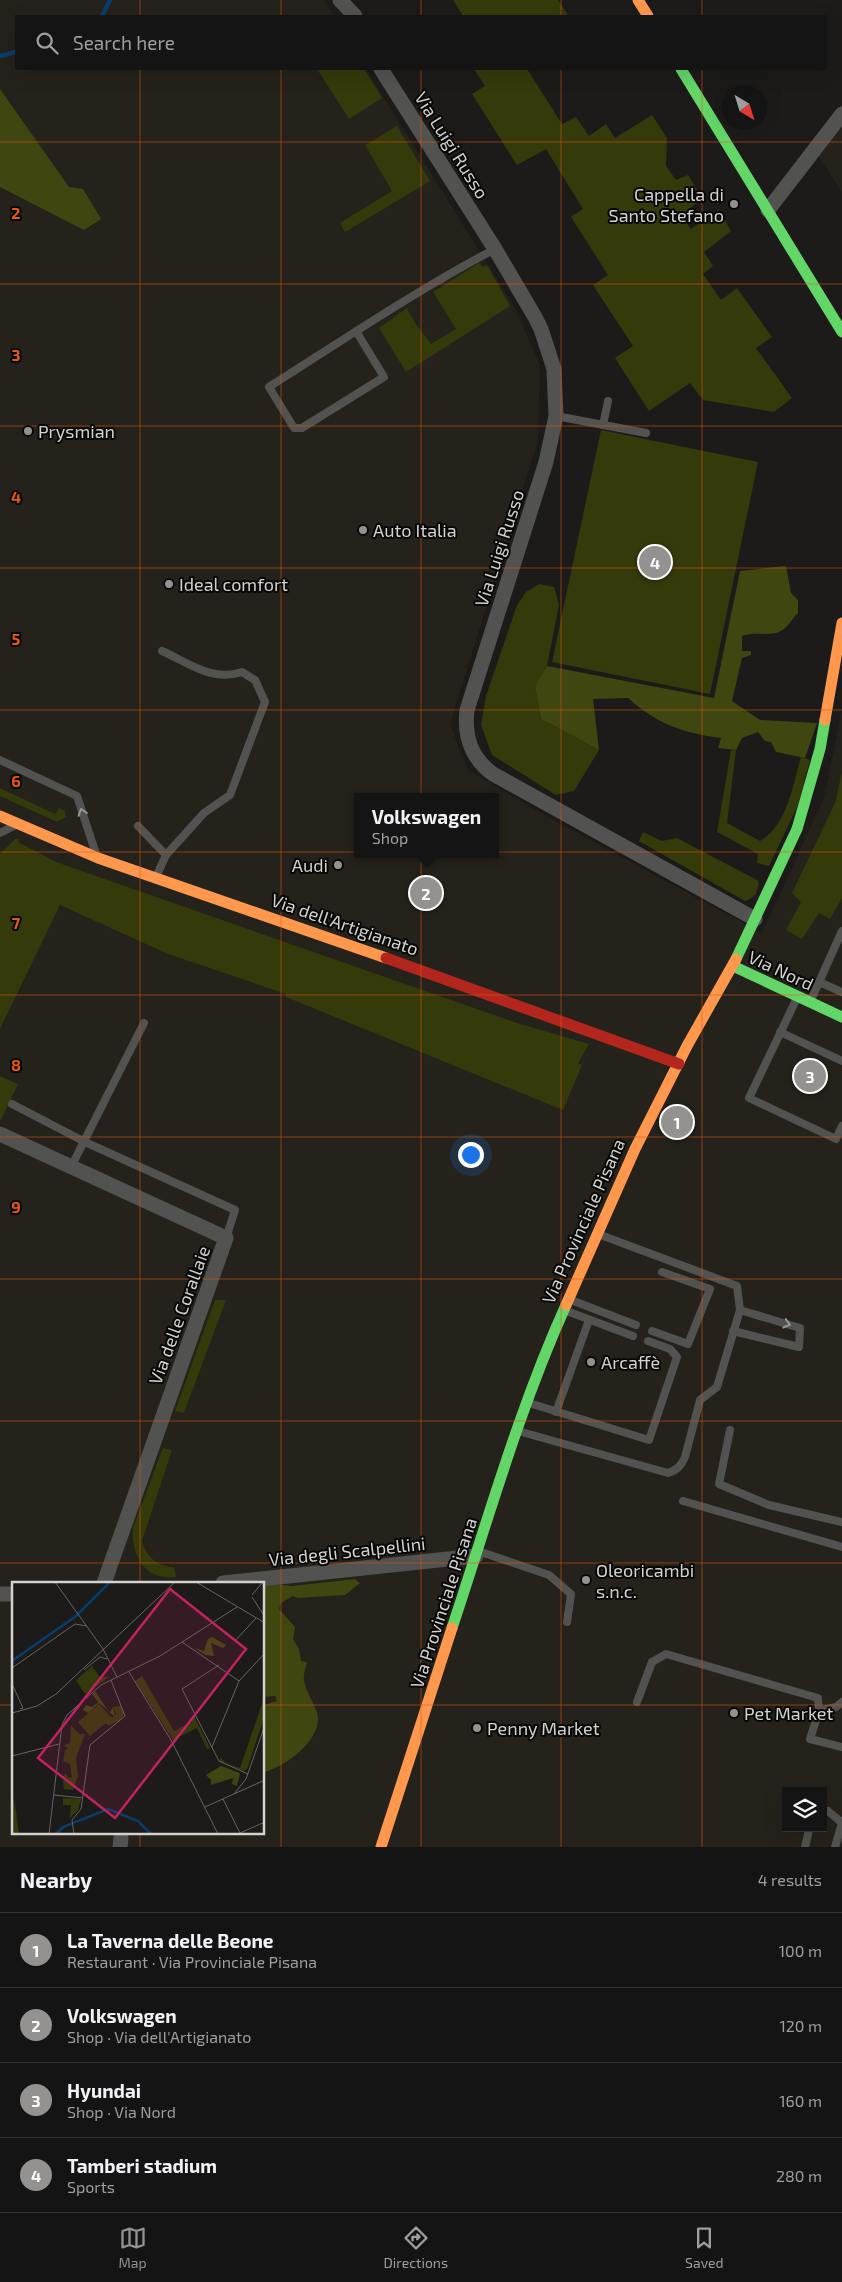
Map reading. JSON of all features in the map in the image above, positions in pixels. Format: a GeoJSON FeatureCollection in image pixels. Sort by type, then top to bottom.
{"type":"FeatureCollection","features":[{"type":"Feature","properties":{"kind":"street"},"geometry":{"type":"LineString","coordinates":[[638,0],[647,15]]}},
{"type":"Feature","properties":{"kind":"street","name":"Via Luigi Russo"},"geometry":{"type":"LineString","coordinates":[[382,70],[496,249],[541,329],[554,368],[556,416],[546,462],[467,710],[466,733],[472,751],[477,761],[493,774],[755,919]]}},
{"type":"Feature","properties":{"kind":"street"},"geometry":{"type":"LineString","coordinates":[[682,70],[842,332]]}},
{"type":"Feature","properties":{"kind":"street"},"geometry":{"type":"LineString","coordinates":[[768,210],[842,114]]}},
{"type":"Feature","properties":{"kind":"street","name":"Via Provinciale Pisana"},"geometry":{"type":"LineString","coordinates":[[381,1847],[526,1402],[565,1304],[643,1131],[732,966],[797,829],[820,749],[842,624]]}},
{"type":"Feature","properties":{"kind":"street","name":"Via dell'Artigianato"},"geometry":{"type":"LineString","coordinates":[[0,816],[98,858],[429,972],[679,1064]]}},
{"type":"Feature","properties":{"kind":"street","name":"Via Nord"},"geometry":{"type":"LineString","coordinates":[[732,966],[842,1017]]}},
{"type":"Feature","properties":{"kind":"street","name":"Via delle Corallaie"},"geometry":{"type":"LineString","coordinates":[[0,1134],[226,1238],[104,1582]]}},
{"type":"Feature","properties":{"kind":"street","name":"Via degli Scalpellini"},"geometry":{"type":"LineString","coordinates":[[232,1582],[477,1554]]}},
{"type":"Feature","properties":{"kind":"lane"},"geometry":{"type":"LineString","coordinates":[[356,331],[384,377],[302,428],[294,428],[269,387],[356,331],[458,269],[496,249]]}},
{"type":"Feature","properties":{"kind":"lane"},"geometry":{"type":"LineString","coordinates":[[603,425],[608,401]]}},
{"type":"Feature","properties":{"kind":"lane"},"geometry":{"type":"LineString","coordinates":[[556,416],[646,433]]}},
{"type":"Feature","properties":{"kind":"lane"},"geometry":{"type":"LineString","coordinates":[[155,878],[166,855],[204,813],[230,796],[265,702],[255,680],[242,672],[228,676],[216,676],[162,651]]}},
{"type":"Feature","properties":{"kind":"lane"},"geometry":{"type":"LineString","coordinates":[[0,760],[77,796],[98,858]]}},
{"type":"Feature","properties":{"kind":"lane"},"geometry":{"type":"LineString","coordinates":[[0,833],[17,824]]}},
{"type":"Feature","properties":{"kind":"lane"},"geometry":{"type":"LineString","coordinates":[[138,826],[166,855]]}},
{"type":"Feature","properties":{"kind":"lane"},"geometry":{"type":"LineString","coordinates":[[810,1002],[842,931]]}},
{"type":"Feature","properties":{"kind":"lane"},"geometry":{"type":"LineString","coordinates":[[818,985],[842,992]]}},
{"type":"Feature","properties":{"kind":"lane"},"geometry":{"type":"LineString","coordinates":[[798,996],[749,1098],[836,1139],[842,1126]]}},
{"type":"Feature","properties":{"kind":"lane"},"geometry":{"type":"LineString","coordinates":[[72,1167],[144,1023]]}},
{"type":"Feature","properties":{"kind":"lane"},"geometry":{"type":"LineString","coordinates":[[780,1032],[842,1061]]}},
{"type":"Feature","properties":{"kind":"lane"},"geometry":{"type":"LineString","coordinates":[[12,1104],[84,1142],[235,1210],[226,1238]]}},
{"type":"Feature","properties":{"kind":"lane"},"geometry":{"type":"LineString","coordinates":[[517,1430],[668,1473],[675,1471],[685,1457],[700,1400],[717,1387],[740,1310],[737,1286],[596,1233]]}},
{"type":"Feature","properties":{"kind":"lane"},"geometry":{"type":"LineString","coordinates":[[652,1330],[688,1344],[710,1289],[662,1272]]}},
{"type":"Feature","properties":{"kind":"lane"},"geometry":{"type":"LineString","coordinates":[[565,1304],[589,1320],[633,1336]]}},
{"type":"Feature","properties":{"kind":"lane"},"geometry":{"type":"LineString","coordinates":[[565,1304],[636,1325]]}},
{"type":"Feature","properties":{"kind":"lane"},"geometry":{"type":"LineString","coordinates":[[733,1331],[799,1347],[800,1328],[740,1310]]}},
{"type":"Feature","properties":{"kind":"lane"},"geometry":{"type":"LineString","coordinates":[[556,1412],[589,1320]]}},
{"type":"Feature","properties":{"kind":"lane"},"geometry":{"type":"LineString","coordinates":[[526,1402],[649,1440],[677,1357],[670,1349],[648,1341]]}},
{"type":"Feature","properties":{"kind":"lane"},"geometry":{"type":"LineString","coordinates":[[730,1430],[719,1484],[769,1505],[842,1522]]}},
{"type":"Feature","properties":{"kind":"lane"},"geometry":{"type":"LineString","coordinates":[[683,1501],[842,1547]]}},
{"type":"Feature","properties":{"kind":"lane"},"geometry":{"type":"LineString","coordinates":[[477,1554],[549,1575],[571,1594],[567,1622]]}},
{"type":"Feature","properties":{"kind":"lane"},"geometry":{"type":"LineString","coordinates":[[637,1702],[652,1662],[666,1654],[818,1698],[819,1711],[810,1739],[842,1747]]}},
{"type":"Feature","properties":{"kind":"lane"},"geometry":{"type":"LineString","coordinates":[[819,1711],[839,1704],[842,1714]]}},
{"type":"Feature","properties":{"kind":"lane"},"geometry":{"type":"LineString","coordinates":[[827,1811],[841,1822],[835,1847]]}},
{"type":"Feature","properties":{"kind":"lane"},"geometry":{"type":"LineString","coordinates":[[805,1847],[809,1832]]}},
{"type":"Feature","properties":{"kind":"shaded area"},"geometry":{"type":"Polygon","coordinates":[[[0,0],[324,0],[333,15],[15,15],[15,70],[367,70],[515,308],[540,365],[538,440],[450,724],[468,770],[546,816],[762,933],[824,798],[842,710],[842,1847],[0,1847],[0,0]]]}},
{"type":"Feature","properties":{"kind":"shaded area"},"geometry":{"type":"Polygon","coordinates":[[[842,126],[842,192],[819,156],[842,126]]]}},
{"type":"Feature","properties":{"kind":"green space"},"geometry":{"type":"Polygon","coordinates":[[[453,0],[558,0],[568,15],[462,15],[453,0]]]}},
{"type":"Feature","properties":{"kind":"green space"},"geometry":{"type":"Polygon","coordinates":[[[318,70],[365,70],[382,98],[349,119],[318,70]]]}},
{"type":"Feature","properties":{"kind":"green space"},"geometry":{"type":"Polygon","coordinates":[[[475,70],[528,70],[562,124],[576,117],[589,136],[606,124],[615,138],[652,115],[667,138],[666,166],[676,180],[688,175],[702,198],[681,216],[691,229],[719,210],[731,231],[704,252],[713,266],[703,274],[721,300],[737,288],[772,337],[756,348],[792,398],[774,412],[703,400],[690,383],[649,411],[615,358],[633,346],[593,285],[608,275],[571,217],[583,209],[546,149],[517,165],[472,94],[485,86],[475,70]]]}},
{"type":"Feature","properties":{"kind":"green space"},"geometry":{"type":"Polygon","coordinates":[[[0,89],[69,187],[83,189],[101,219],[84,230],[0,187],[0,89]]]}},
{"type":"Feature","properties":{"kind":"green space"},"geometry":{"type":"Polygon","coordinates":[[[397,126],[430,181],[345,232],[340,223],[392,191],[365,145],[397,126]]]}},
{"type":"Feature","properties":{"kind":"green space"},"geometry":{"type":"Polygon","coordinates":[[[479,263],[483,267],[487,265],[510,306],[406,372],[379,328],[407,308],[431,344],[456,329],[433,292],[479,263]]]}},
{"type":"Feature","properties":{"kind":"green space"},"geometry":{"type":"Polygon","coordinates":[[[601,430],[758,462],[710,694],[552,662],[601,430]]]}},
{"type":"Feature","properties":{"kind":"green space"},"geometry":{"type":"Polygon","coordinates":[[[786,566],[791,593],[798,600],[798,613],[788,625],[777,633],[742,636],[742,651],[751,651],[751,655],[742,658],[732,701],[760,720],[817,723],[805,758],[776,752],[771,742],[765,741],[758,732],[742,738],[736,750],[718,748],[721,738],[671,726],[649,715],[628,698],[593,699],[599,750],[541,719],[535,686],[547,666],[714,698],[740,571],[786,566]]]}},
{"type":"Feature","properties":{"kind":"green space"},"geometry":{"type":"Polygon","coordinates":[[[539,584],[554,587],[559,605],[547,666],[535,686],[541,719],[599,750],[574,791],[556,795],[492,755],[481,725],[486,696],[517,605],[526,592],[539,584]]]}},
{"type":"Feature","properties":{"kind":"green space"},"geometry":{"type":"Polygon","coordinates":[[[731,750],[736,750],[727,823],[760,841],[777,825],[783,815],[788,804],[801,757],[810,760],[798,805],[769,866],[757,863],[758,854],[717,832],[731,750]]]}},
{"type":"Feature","properties":{"kind":"green space"},"geometry":{"type":"Polygon","coordinates":[[[842,772],[842,898],[830,919],[819,913],[802,939],[786,930],[801,902],[792,893],[835,803],[842,772]]]}},
{"type":"Feature","properties":{"kind":"green space"},"geometry":{"type":"Polygon","coordinates":[[[0,788],[55,814],[59,808],[65,811],[66,817],[57,822],[0,796],[0,788]]]}},
{"type":"Feature","properties":{"kind":"green space"},"geometry":{"type":"Polygon","coordinates":[[[643,832],[662,841],[677,838],[757,880],[759,883],[756,892],[753,897],[745,901],[639,841],[643,832]]]}},
{"type":"Feature","properties":{"kind":"green space"},"geometry":{"type":"Polygon","coordinates":[[[15,839],[19,839],[18,842],[56,862],[517,1023],[589,1044],[578,1063],[582,1065],[563,1110],[286,997],[286,994],[168,954],[60,905],[0,1029],[0,854],[15,839]]]}},
{"type":"Feature","properties":{"kind":"green space"},"geometry":{"type":"Polygon","coordinates":[[[0,1076],[18,1084],[1,1120],[0,1119],[0,1076]]]}},
{"type":"Feature","properties":{"kind":"green space"},"geometry":{"type":"Polygon","coordinates":[[[215,1300],[226,1300],[184,1413],[175,1411],[215,1300]]]}},
{"type":"Feature","properties":{"kind":"green space"},"geometry":{"type":"Polygon","coordinates":[[[163,1448],[172,1450],[142,1541],[153,1560],[163,1565],[174,1567],[176,1577],[156,1575],[148,1570],[142,1564],[134,1548],[133,1528],[163,1448]]]}},
{"type":"Feature","properties":{"kind":"green space"},"geometry":{"type":"Polygon","coordinates":[[[355,1579],[360,1583],[345,1595],[298,1598],[293,1596],[281,1603],[279,1609],[295,1627],[293,1639],[299,1649],[301,1661],[307,1662],[304,1681],[318,1717],[313,1735],[300,1752],[282,1765],[265,1772],[265,1705],[277,1701],[275,1696],[265,1697],[265,1583],[292,1586],[355,1579]]]}},
{"type":"Feature","properties":{"kind":"waterway"},"geometry":{"type":"LineString","coordinates":[[102,15],[110,0]]}},
{"type":"Feature","properties":{"kind":"waterway"},"geometry":{"type":"LineString","coordinates":[[0,56],[15,52]]}},
{"type":"Feature","properties":{"kind":"traffic: fast"},"geometry":{"type":"LineString","coordinates":[[682,70],[842,332]]}},
{"type":"Feature","properties":{"kind":"traffic: fast"},"geometry":{"type":"LineString","coordinates":[[736,959],[797,829],[820,749],[825,720]]}},
{"type":"Feature","properties":{"kind":"traffic: fast"},"geometry":{"type":"LineString","coordinates":[[733,966],[842,1017]]}},
{"type":"Feature","properties":{"kind":"traffic: fast"},"geometry":{"type":"LineString","coordinates":[[452,1628],[533,1384],[566,1305]]}},
{"type":"Feature","properties":{"kind":"traffic: slow"},"geometry":{"type":"LineString","coordinates":[[638,0],[647,15]]}},
{"type":"Feature","properties":{"kind":"traffic: slow"},"geometry":{"type":"LineString","coordinates":[[825,720],[842,623]]}},
{"type":"Feature","properties":{"kind":"traffic: slow"},"geometry":{"type":"LineString","coordinates":[[0,816],[98,858],[386,958]]}},
{"type":"Feature","properties":{"kind":"traffic: slow"},"geometry":{"type":"LineString","coordinates":[[566,1305],[635,1149],[687,1046],[736,959]]}},
{"type":"Feature","properties":{"kind":"traffic: slow"},"geometry":{"type":"LineString","coordinates":[[381,1847],[452,1628]]}},
{"type":"Feature","properties":{"kind":"traffic: jam"},"geometry":{"type":"LineString","coordinates":[[386,958],[679,1064]]}},
{"type":"Feature","properties":{"kind":"place","name":"Cappella di Santo Stefano"},"geometry":{"type":"Point","coordinates":[734,204]}},
{"type":"Feature","properties":{"kind":"place","name":"Prysmian"},"geometry":{"type":"Point","coordinates":[28,431]}},
{"type":"Feature","properties":{"kind":"place","name":"Auto Italia"},"geometry":{"type":"Point","coordinates":[363,530]}},
{"type":"Feature","properties":{"kind":"place","name":"Tamberi stadium"},"geometry":{"type":"Point","coordinates":[655,562]}},
{"type":"Feature","properties":{"kind":"place","name":"Ideal comfort"},"geometry":{"type":"Point","coordinates":[169,584]}},
{"type":"Feature","properties":{"kind":"place","name":"Audi"},"geometry":{"type":"Point","coordinates":[338,865]}},
{"type":"Feature","properties":{"kind":"place","name":"Volkswagen"},"geometry":{"type":"Point","coordinates":[426,893]}},
{"type":"Feature","properties":{"kind":"place","name":"Hyundai"},"geometry":{"type":"Point","coordinates":[810,1076]}},
{"type":"Feature","properties":{"kind":"place","name":"La Taverna delle Beone"},"geometry":{"type":"Point","coordinates":[677,1122]}},
{"type":"Feature","properties":{"kind":"place","name":"Arcaffè"},"geometry":{"type":"Point","coordinates":[591,1362]}},
{"type":"Feature","properties":{"kind":"place","name":"Oleoricambi s.n.c."},"geometry":{"type":"Point","coordinates":[586,1580]}},
{"type":"Feature","properties":{"kind":"place","name":"Pet Market"},"geometry":{"type":"Point","coordinates":[734,1713]}},
{"type":"Feature","properties":{"kind":"place","name":"Penny Market"},"geometry":{"type":"Point","coordinates":[477,1728]}}]}
